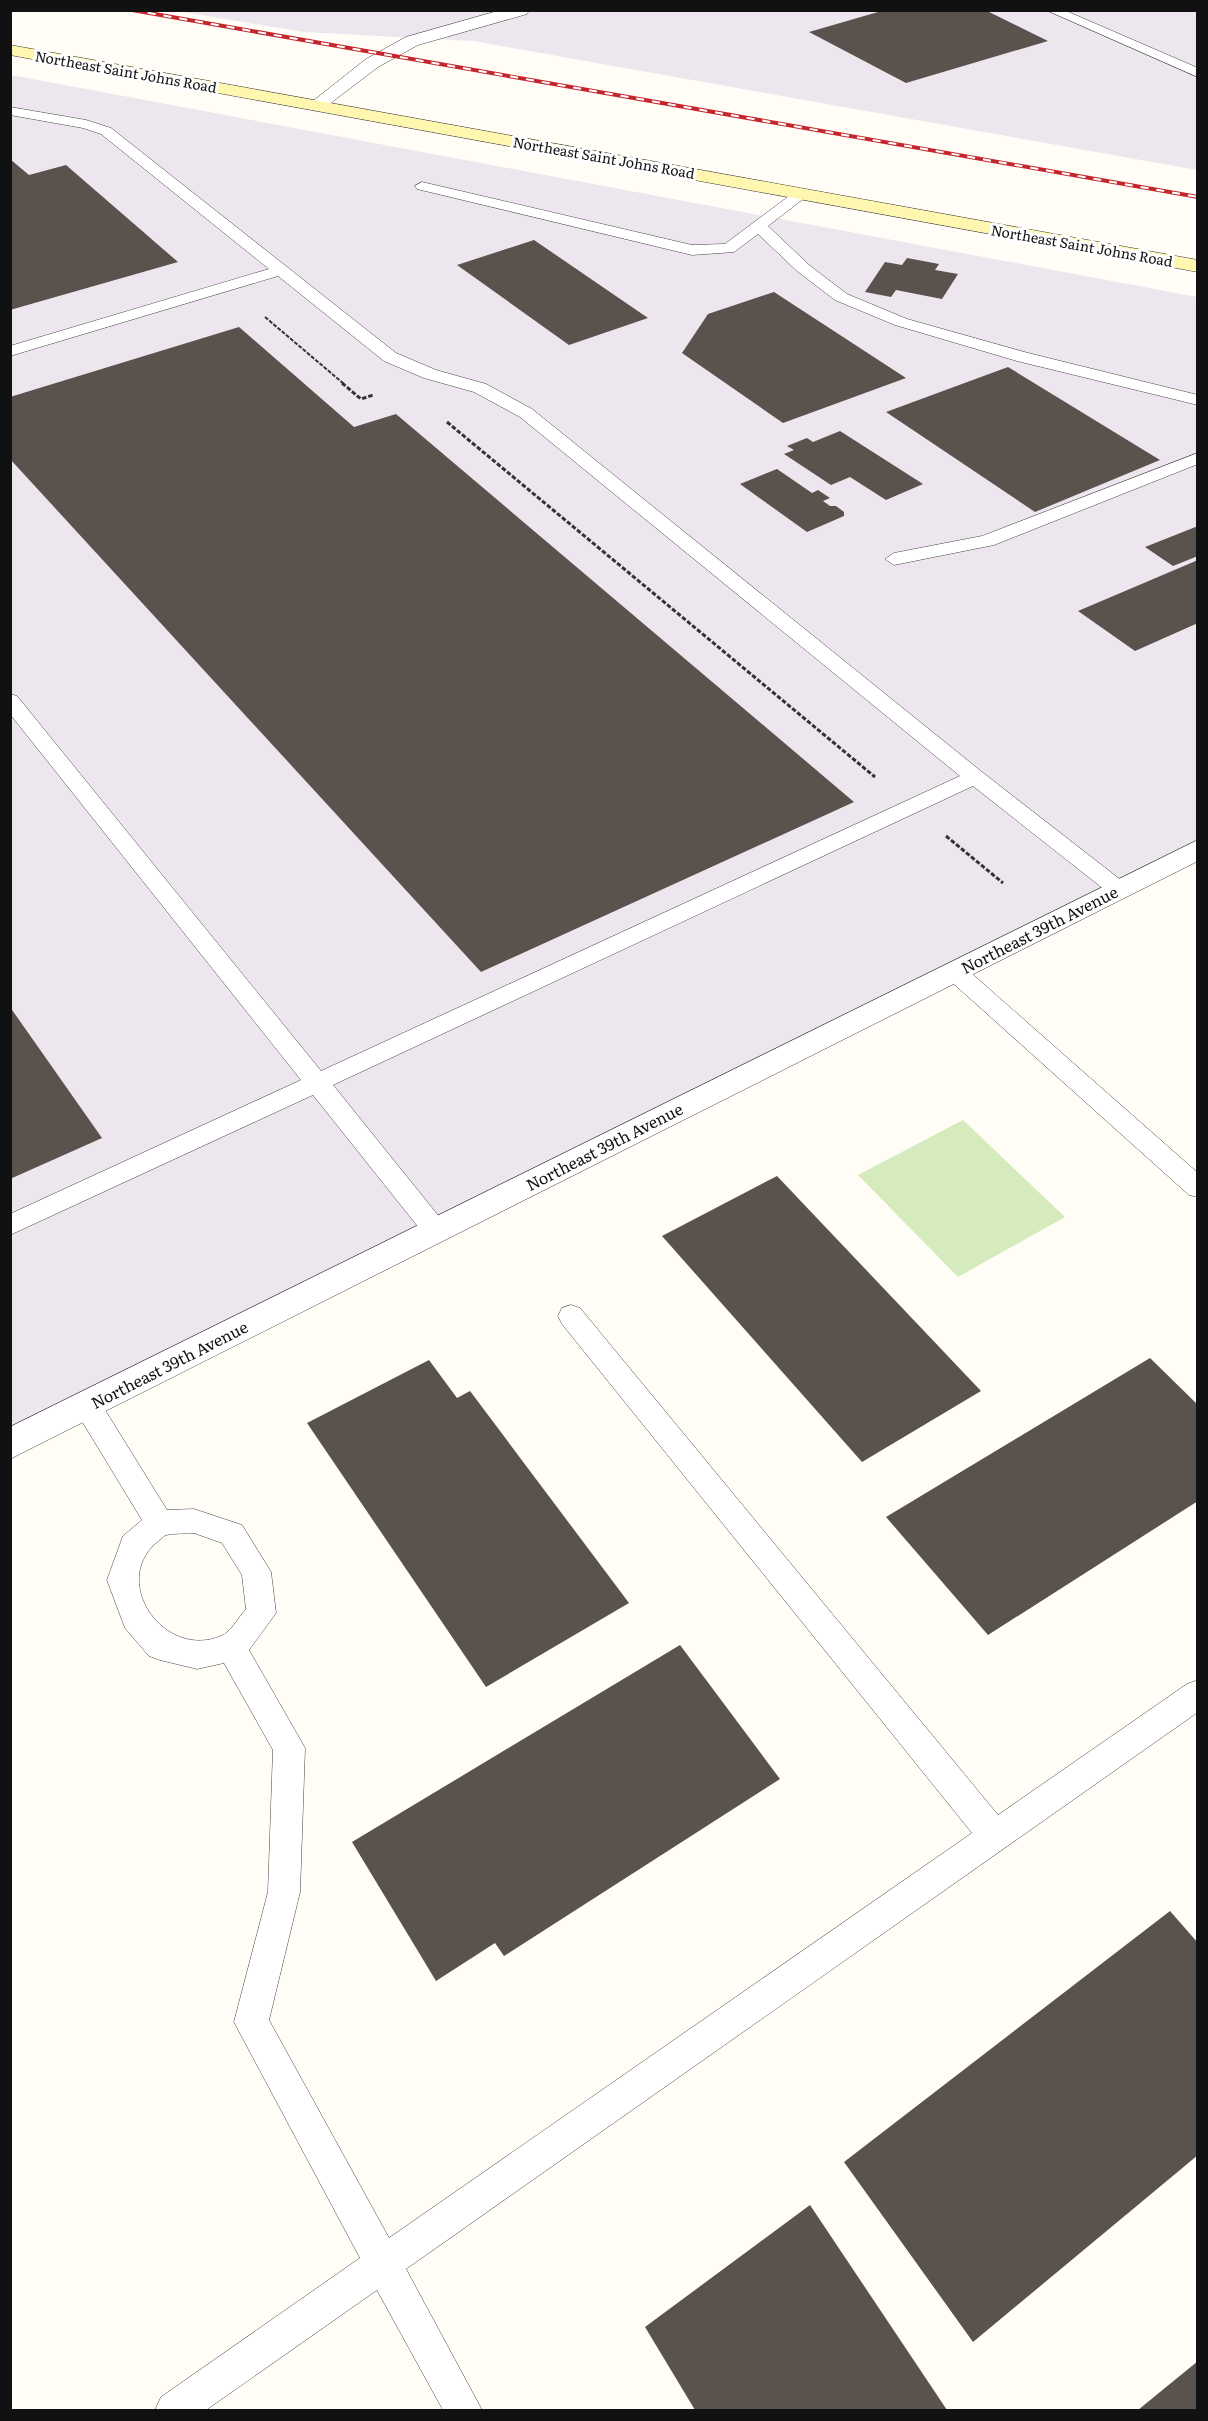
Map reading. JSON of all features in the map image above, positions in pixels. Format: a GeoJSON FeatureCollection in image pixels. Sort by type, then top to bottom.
{"type":"FeatureCollection","features":[{"type":"Feature","properties":{"kind":"main road","name":"Northeast Saint Johns Road"},"geometry":{"type":"LineString","coordinates":[[10,50],[1197,266]]}},
{"type":"Feature","properties":{"kind":"street"},"geometry":{"type":"LineString","coordinates":[[317,105],[372,63],[412,41],[521,10]]}},
{"type":"Feature","properties":{"kind":"street","name":"Northeast 39th Avenue"},"geometry":{"type":"LineString","coordinates":[[10,1443],[1197,849]]}},
{"type":"Feature","properties":{"kind":"lane"},"geometry":{"type":"LineString","coordinates":[[1052,10],[1197,73]]}},
{"type":"Feature","properties":{"kind":"lane"},"geometry":{"type":"LineString","coordinates":[[10,111],[86,124],[106,131],[390,357],[430,374],[480,388],[526,414],[975,777],[1118,889]]}},
{"type":"Feature","properties":{"kind":"lane"},"geometry":{"type":"LineString","coordinates":[[422,186],[692,250],[729,249],[802,193]]}},
{"type":"Feature","properties":{"kind":"lane"},"geometry":{"type":"LineString","coordinates":[[759,226],[803,268],[841,297],[901,322],[1023,357],[1197,400]]}},
{"type":"Feature","properties":{"kind":"lane"},"geometry":{"type":"LineString","coordinates":[[10,351],[281,270]]}},
{"type":"Feature","properties":{"kind":"lane"},"geometry":{"type":"LineString","coordinates":[[894,559],[987,541],[1197,458]]}},
{"type":"Feature","properties":{"kind":"lane"},"geometry":{"type":"LineString","coordinates":[[10,700],[436,1231]]}},
{"type":"Feature","properties":{"kind":"lane"},"geometry":{"type":"LineString","coordinates":[[10,1225],[975,777]]}},
{"type":"Feature","properties":{"kind":"lane"},"geometry":{"type":"LineString","coordinates":[[954,971],[1197,1188]]}},
{"type":"Feature","properties":{"kind":"lane"},"geometry":{"type":"LineString","coordinates":[[571,1316],[995,1836]]}},
{"type":"Feature","properties":{"kind":"lane"},"geometry":{"type":"LineString","coordinates":[[87,1406],[159,1523]]}},
{"type":"Feature","properties":{"kind":"lane"},"geometry":{"type":"LineString","coordinates":[[194,1521],[232,1534],[256,1572],[261,1613],[232,1648],[197,1655],[160,1646],[136,1619],[122,1580],[133,1545],[159,1523],[194,1521]]}},
{"type":"Feature","properties":{"kind":"lane"},"geometry":{"type":"LineString","coordinates":[[232,1648],[289,1748],[284,1892],[251,2022],[463,2410]]}},
{"type":"Feature","properties":{"kind":"lane"},"geometry":{"type":"LineString","coordinates":[[174,2410],[1197,1694]]}},
{"type":"Feature","properties":{"kind":"path"},"geometry":{"type":"LineString","coordinates":[[228,286],[361,399],[382,392]]}},
{"type":"Feature","properties":{"kind":"path"},"geometry":{"type":"LineString","coordinates":[[439,416],[1003,883]]}},
{"type":"Feature","properties":{"kind":"shaded area"},"geometry":{"type":"Polygon","coordinates":[[[177,11],[1197,11],[1197,170],[473,41],[303,32],[177,11]]]}},
{"type":"Feature","properties":{"kind":"shaded area"},"geometry":{"type":"Polygon","coordinates":[[[11,75],[1197,297],[1197,844],[11,1458],[11,75]]]}},
{"type":"Feature","properties":{"kind":"green space"},"geometry":{"type":"Polygon","coordinates":[[[963,1120],[1065,1217],[958,1277],[858,1175],[963,1120]]]}},
{"type":"Feature","properties":{"kind":"building"},"geometry":{"type":"Polygon","coordinates":[[[885,10],[985,10],[1048,41],[906,83],[809,32],[885,10]]]}},
{"type":"Feature","properties":{"kind":"building"},"geometry":{"type":"Polygon","coordinates":[[[10,159],[29,175],[66,165],[178,262],[10,310],[10,159]]]}},
{"type":"Feature","properties":{"kind":"building"},"geometry":{"type":"Polygon","coordinates":[[[534,240],[648,318],[569,345],[457,265],[534,240]]]}},
{"type":"Feature","properties":{"kind":"building"},"geometry":{"type":"Polygon","coordinates":[[[907,258],[939,264],[935,270],[958,274],[942,299],[896,290],[891,297],[865,292],[885,262],[902,265],[907,258]]]}},
{"type":"Feature","properties":{"kind":"building"},"geometry":{"type":"Polygon","coordinates":[[[774,292],[906,378],[783,423],[682,353],[708,314],[774,292]]]}},
{"type":"Feature","properties":{"kind":"building"},"geometry":{"type":"Polygon","coordinates":[[[239,327],[354,427],[396,414],[854,802],[481,972],[10,459],[10,397],[239,327]]]}},
{"type":"Feature","properties":{"kind":"building"},"geometry":{"type":"Polygon","coordinates":[[[1008,367],[1160,460],[1035,512],[886,412],[1008,367]]]}},
{"type":"Feature","properties":{"kind":"building"},"geometry":{"type":"Polygon","coordinates":[[[840,431],[923,484],[886,500],[850,477],[831,485],[784,454],[794,450],[787,446],[807,438],[813,442],[840,431]]]}},
{"type":"Feature","properties":{"kind":"building"},"geometry":{"type":"Polygon","coordinates":[[[777,469],[812,493],[818,490],[830,498],[823,501],[830,506],[836,506],[844,512],[844,516],[807,532],[740,484],[777,469]]]}},
{"type":"Feature","properties":{"kind":"building"},"geometry":{"type":"Polygon","coordinates":[[[1198,526],[1198,556],[1173,566],[1145,547],[1198,526]]]}},
{"type":"Feature","properties":{"kind":"building"},"geometry":{"type":"Polygon","coordinates":[[[1198,560],[1198,623],[1135,651],[1078,611],[1198,560]]]}},
{"type":"Feature","properties":{"kind":"building"},"geometry":{"type":"Polygon","coordinates":[[[10,1007],[102,1138],[10,1179],[10,1007]]]}},
{"type":"Feature","properties":{"kind":"building"},"geometry":{"type":"Polygon","coordinates":[[[777,1176],[981,1391],[862,1462],[662,1236],[777,1176]]]}},
{"type":"Feature","properties":{"kind":"building"},"geometry":{"type":"Polygon","coordinates":[[[1150,1358],[1198,1405],[1198,1501],[988,1635],[886,1517],[1150,1358]]]}},
{"type":"Feature","properties":{"kind":"building"},"geometry":{"type":"Polygon","coordinates":[[[429,1360],[457,1398],[470,1391],[629,1603],[486,1687],[307,1423],[429,1360]]]}},
{"type":"Feature","properties":{"kind":"building"},"geometry":{"type":"Polygon","coordinates":[[[680,1645],[780,1779],[504,1956],[495,1943],[436,1981],[352,1842],[680,1645]]]}},
{"type":"Feature","properties":{"kind":"building"},"geometry":{"type":"Polygon","coordinates":[[[1170,1911],[1198,1943],[1198,2155],[973,2342],[844,2162],[1170,1911]]]}},
{"type":"Feature","properties":{"kind":"building"},"geometry":{"type":"Polygon","coordinates":[[[810,2205],[947,2410],[695,2410],[645,2327],[810,2205]]]}},
{"type":"Feature","properties":{"kind":"building"},"geometry":{"type":"Polygon","coordinates":[[[1198,2361],[1198,2410],[1138,2410],[1198,2361]]]}},
{"type":"Feature","properties":{"kind":"railway"},"geometry":{"type":"LineString","coordinates":[[132,10],[1198,197]]}}]}
